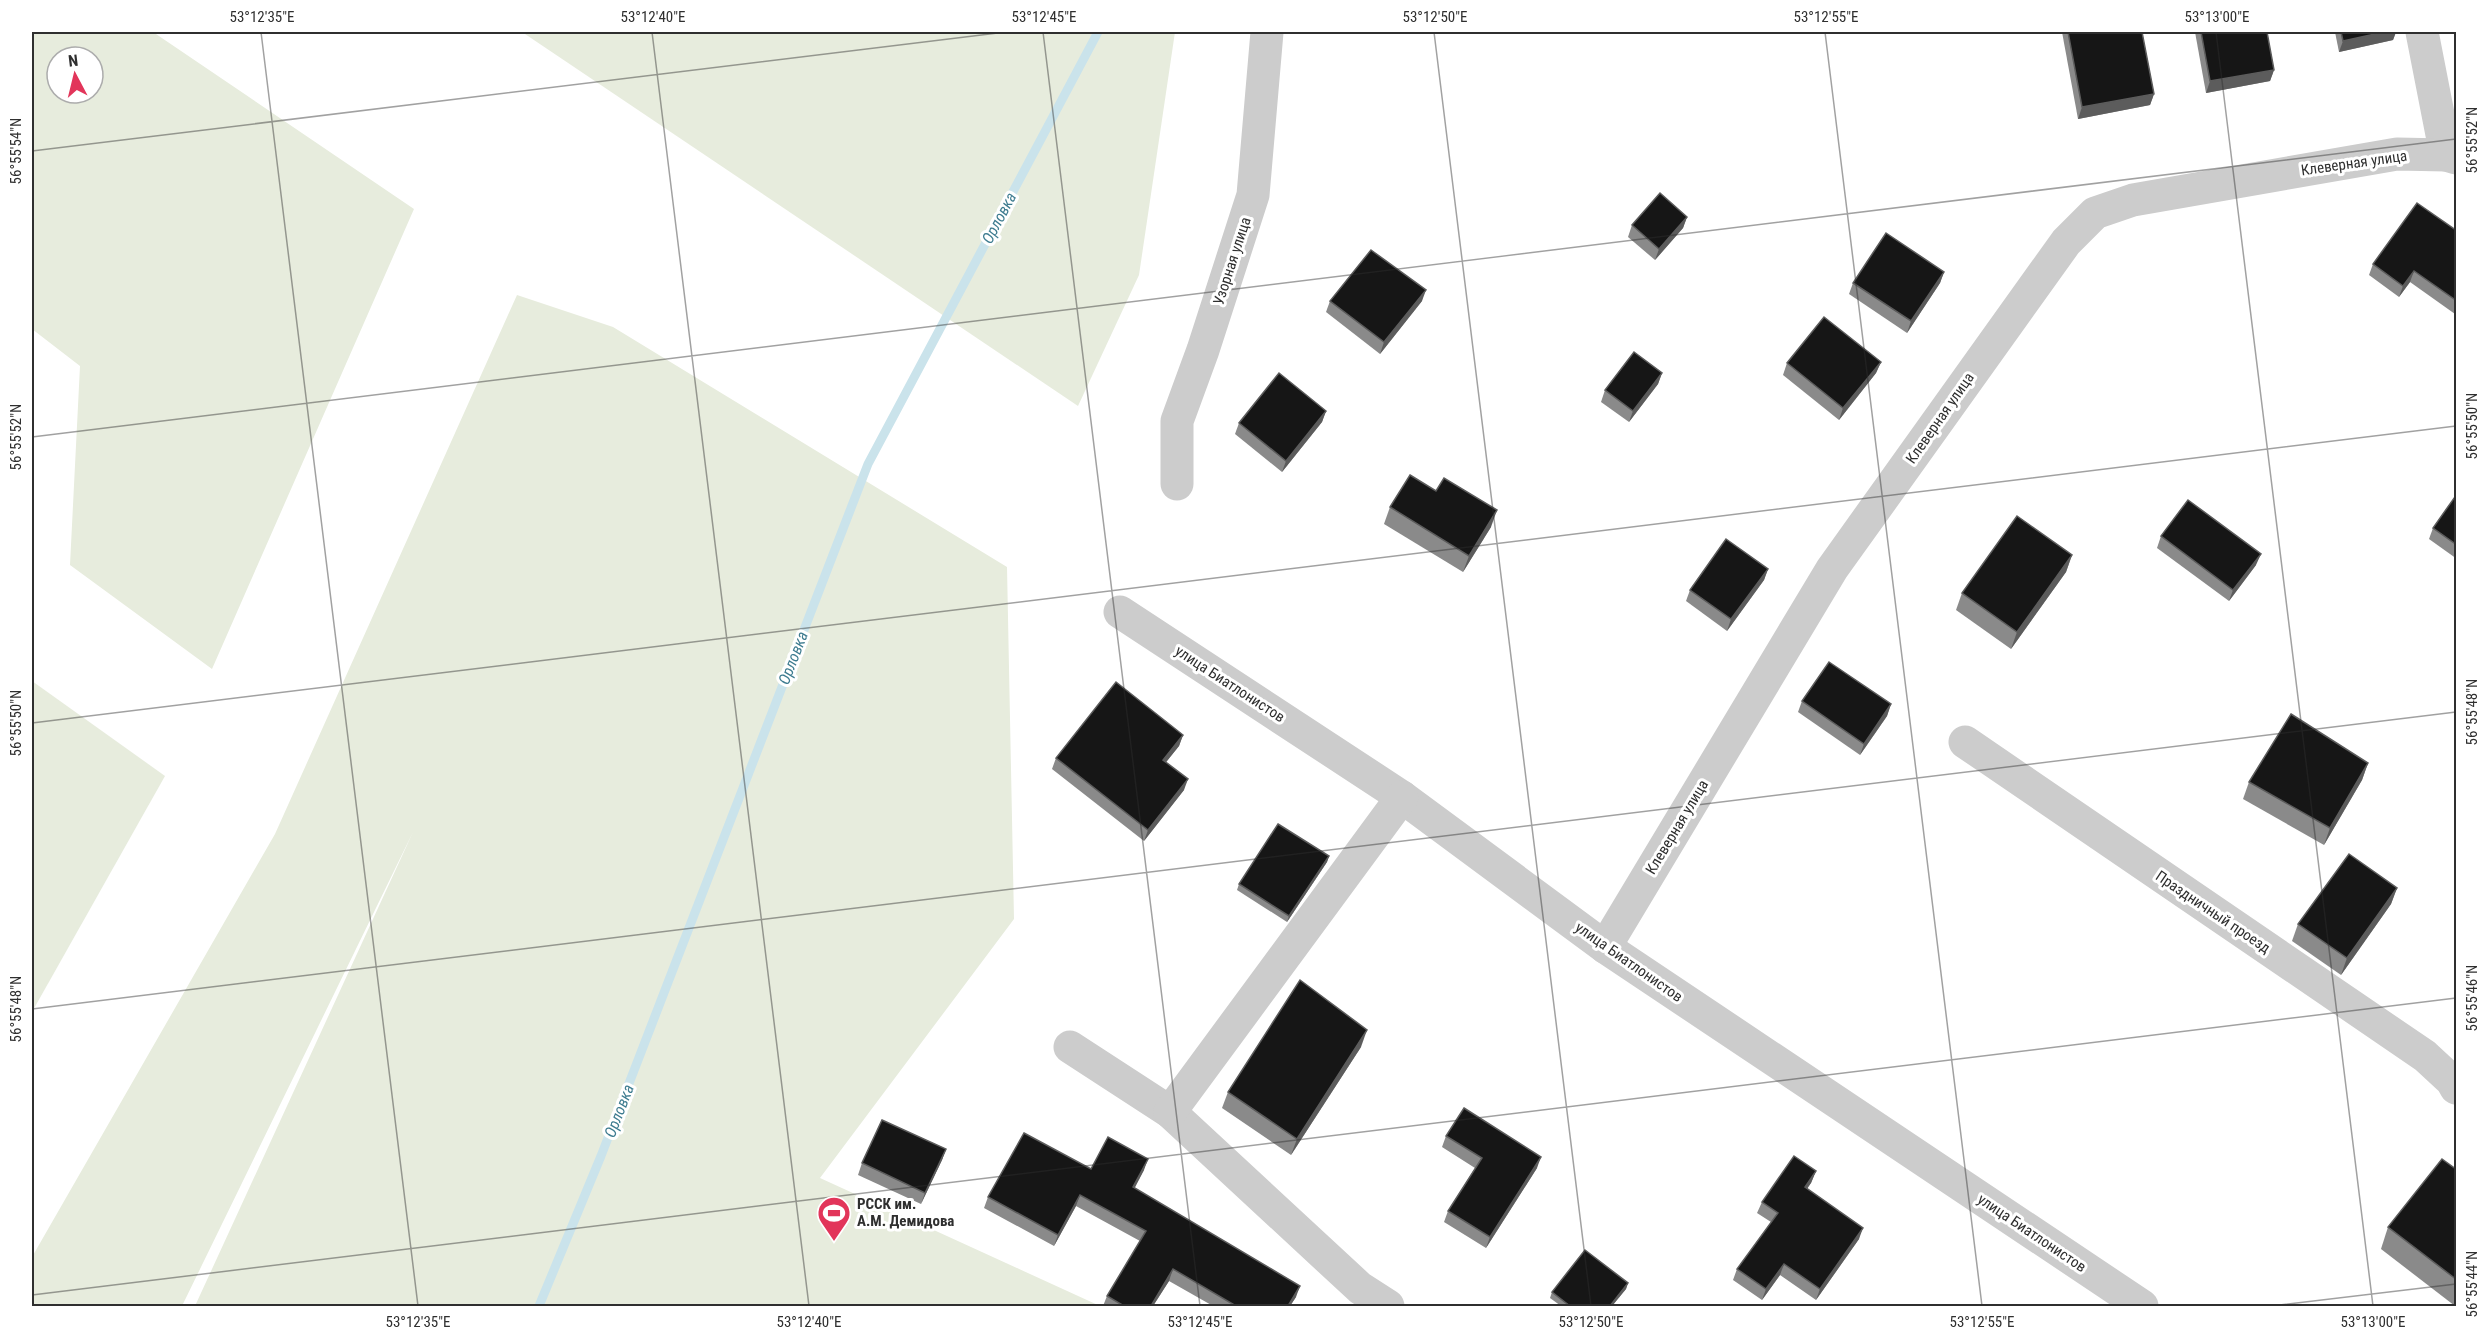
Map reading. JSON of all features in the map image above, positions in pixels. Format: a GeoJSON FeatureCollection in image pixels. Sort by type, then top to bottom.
{"type":"FeatureCollection","features":[{"type":"Feature","properties":{"kind":"street","name":"Узорная улица"},"geometry":{"type":"LineString","coordinates":[[1177,484],[1177,421],[1203,350],[1253,195],[1267,32]]}},
{"type":"Feature","properties":{"kind":"street"},"geometry":{"type":"LineString","coordinates":[[2422,32],[2452,156]]}},
{"type":"Feature","properties":{"kind":"street","name":"Клеверная улица"},"geometry":{"type":"LineString","coordinates":[[1605,947],[1832,569],[2066,242],[2095,213],[2133,200],[2397,154],[2452,156]]}},
{"type":"Feature","properties":{"kind":"street","name":"улица Биатлонистов"},"geometry":{"type":"LineString","coordinates":[[1120,612],[1402,797],[1605,947],[2142,1306]]}},
{"type":"Feature","properties":{"kind":"street","name":"Праздничный проезд"},"geometry":{"type":"LineString","coordinates":[[1965,742],[2425,1056],[2457,1088]]}},
{"type":"Feature","properties":{"kind":"street"},"geometry":{"type":"LineString","coordinates":[[1170,1112],[1402,797]]}},
{"type":"Feature","properties":{"kind":"street"},"geometry":{"type":"LineString","coordinates":[[1070,1047],[1170,1112],[1360,1288],[1388,1306]]}},
{"type":"Feature","properties":{"kind":"shaded area"},"geometry":{"type":"Polygon","coordinates":[[[32,32],[153,32],[414,209],[212,669],[70,565],[80,366],[32,329],[32,32]]]}},
{"type":"Feature","properties":{"kind":"shaded area"},"geometry":{"type":"Polygon","coordinates":[[[522,32],[1175,32],[1139,275],[1078,406],[522,32]]]}},
{"type":"Feature","properties":{"kind":"shaded area"},"geometry":{"type":"Polygon","coordinates":[[[517,295],[613,327],[1007,567],[1014,919],[820,1178],[1100,1306],[195,1306],[413,832],[182,1306],[32,1306],[32,1257],[275,834],[517,295]]]}},
{"type":"Feature","properties":{"kind":"shaded area"},"geometry":{"type":"Polygon","coordinates":[[[32,681],[165,776],[32,1012],[32,681]]]}},
{"type":"Feature","properties":{"kind":"building"},"geometry":{"type":"Polygon","coordinates":[[[2068,32],[2142,32],[2154,94],[2082,107],[2068,32]]]}},
{"type":"Feature","properties":{"kind":"building"},"geometry":{"type":"Polygon","coordinates":[[[2201,32],[2267,32],[2274,70],[2210,81],[2201,32]]]}},
{"type":"Feature","properties":{"kind":"building"},"geometry":{"type":"Polygon","coordinates":[[[2341,32],[2384,32],[2343,41],[2341,32]]]}},
{"type":"Feature","properties":{"kind":"building"},"geometry":{"type":"Polygon","coordinates":[[[1660,193],[1687,217],[1659,249],[1632,225],[1660,193]]]}},
{"type":"Feature","properties":{"kind":"building"},"geometry":{"type":"Polygon","coordinates":[[[2417,203],[2457,231],[2457,301],[2414,271],[2403,286],[2373,264],[2417,203]]]}},
{"type":"Feature","properties":{"kind":"building"},"geometry":{"type":"Polygon","coordinates":[[[1886,233],[1944,272],[1911,321],[1853,283],[1886,233]]]}},
{"type":"Feature","properties":{"kind":"building"},"geometry":{"type":"Polygon","coordinates":[[[1371,250],[1426,290],[1384,342],[1330,301],[1371,250]]]}},
{"type":"Feature","properties":{"kind":"building"},"geometry":{"type":"Polygon","coordinates":[[[1824,317],[1881,362],[1843,408],[1787,363],[1824,317]]]}},
{"type":"Feature","properties":{"kind":"building"},"geometry":{"type":"Polygon","coordinates":[[[1634,352],[1662,373],[1633,411],[1605,390],[1634,352]]]}},
{"type":"Feature","properties":{"kind":"building"},"geometry":{"type":"Polygon","coordinates":[[[1279,373],[1326,411],[1286,461],[1239,423],[1279,373]]]}},
{"type":"Feature","properties":{"kind":"building"},"geometry":{"type":"Polygon","coordinates":[[[1410,475],[1436,491],[1444,478],[1497,510],[1469,556],[1390,507],[1410,475]]]}},
{"type":"Feature","properties":{"kind":"building"},"geometry":{"type":"Polygon","coordinates":[[[2457,494],[2457,545],[2433,528],[2457,494]]]}},
{"type":"Feature","properties":{"kind":"building"},"geometry":{"type":"Polygon","coordinates":[[[2188,500],[2261,554],[2233,590],[2161,536],[2188,500]]]}},
{"type":"Feature","properties":{"kind":"building"},"geometry":{"type":"Polygon","coordinates":[[[2017,516],[2072,555],[2017,632],[1962,593],[2017,516]]]}},
{"type":"Feature","properties":{"kind":"building"},"geometry":{"type":"Polygon","coordinates":[[[1726,539],[1768,569],[1731,619],[1690,590],[1726,539]]]}},
{"type":"Feature","properties":{"kind":"building"},"geometry":{"type":"Polygon","coordinates":[[[1829,662],[1891,704],[1864,744],[1802,701],[1829,662]]]}},
{"type":"Feature","properties":{"kind":"building"},"geometry":{"type":"Polygon","coordinates":[[[1116,682],[1183,735],[1163,760],[1188,779],[1148,830],[1056,758],[1116,682]]]}},
{"type":"Feature","properties":{"kind":"building"},"geometry":{"type":"Polygon","coordinates":[[[2291,714],[2368,763],[2330,828],[2249,782],[2291,714]]]}},
{"type":"Feature","properties":{"kind":"building"},"geometry":{"type":"Polygon","coordinates":[[[1278,824],[1329,856],[1289,916],[1239,884],[1278,824]]]}},
{"type":"Feature","properties":{"kind":"building"},"geometry":{"type":"Polygon","coordinates":[[[2349,854],[2397,888],[2347,958],[2298,924],[2349,854]]]}},
{"type":"Feature","properties":{"kind":"building"},"geometry":{"type":"Polygon","coordinates":[[[1300,980],[1367,1030],[1297,1139],[1228,1092],[1300,980]]]}},
{"type":"Feature","properties":{"kind":"building"},"geometry":{"type":"Polygon","coordinates":[[[1464,1108],[1541,1157],[1490,1237],[1448,1211],[1482,1158],[1446,1136],[1464,1108]]]}},
{"type":"Feature","properties":{"kind":"building"},"geometry":{"type":"Polygon","coordinates":[[[882,1120],[946,1149],[925,1193],[862,1163],[882,1120]]]}},
{"type":"Feature","properties":{"kind":"building"},"geometry":{"type":"Polygon","coordinates":[[[1024,1133],[1091,1169],[1108,1137],[1148,1159],[1133,1187],[1300,1286],[1288,1306],[1236,1306],[1173,1269],[1151,1306],[1124,1306],[1107,1296],[1146,1231],[1080,1195],[1058,1235],[988,1197],[1024,1133]]]}},
{"type":"Feature","properties":{"kind":"building"},"geometry":{"type":"Polygon","coordinates":[[[1794,1156],[1816,1171],[1805,1187],[1863,1228],[1820,1289],[1784,1264],[1766,1289],[1737,1269],[1778,1213],[1762,1202],[1794,1156]]]}},
{"type":"Feature","properties":{"kind":"building"},"geometry":{"type":"Polygon","coordinates":[[[2442,1159],[2457,1170],[2457,1280],[2388,1227],[2442,1159]]]}},
{"type":"Feature","properties":{"kind":"building"},"geometry":{"type":"Polygon","coordinates":[[[1585,1250],[1628,1283],[1610,1306],[1570,1306],[1552,1292],[1585,1250]]]}},
{"type":"Feature","properties":{"kind":"waterway","name":"Орловка"},"geometry":{"type":"LineString","coordinates":[[539,1306],[601,1156],[868,464],[1098,32]]}},
{"type":"Feature","properties":{"kind":"place","name":"РССК им. А.М. Демидова"},"geometry":{"type":"Point","coordinates":[834,1242]}}]}
